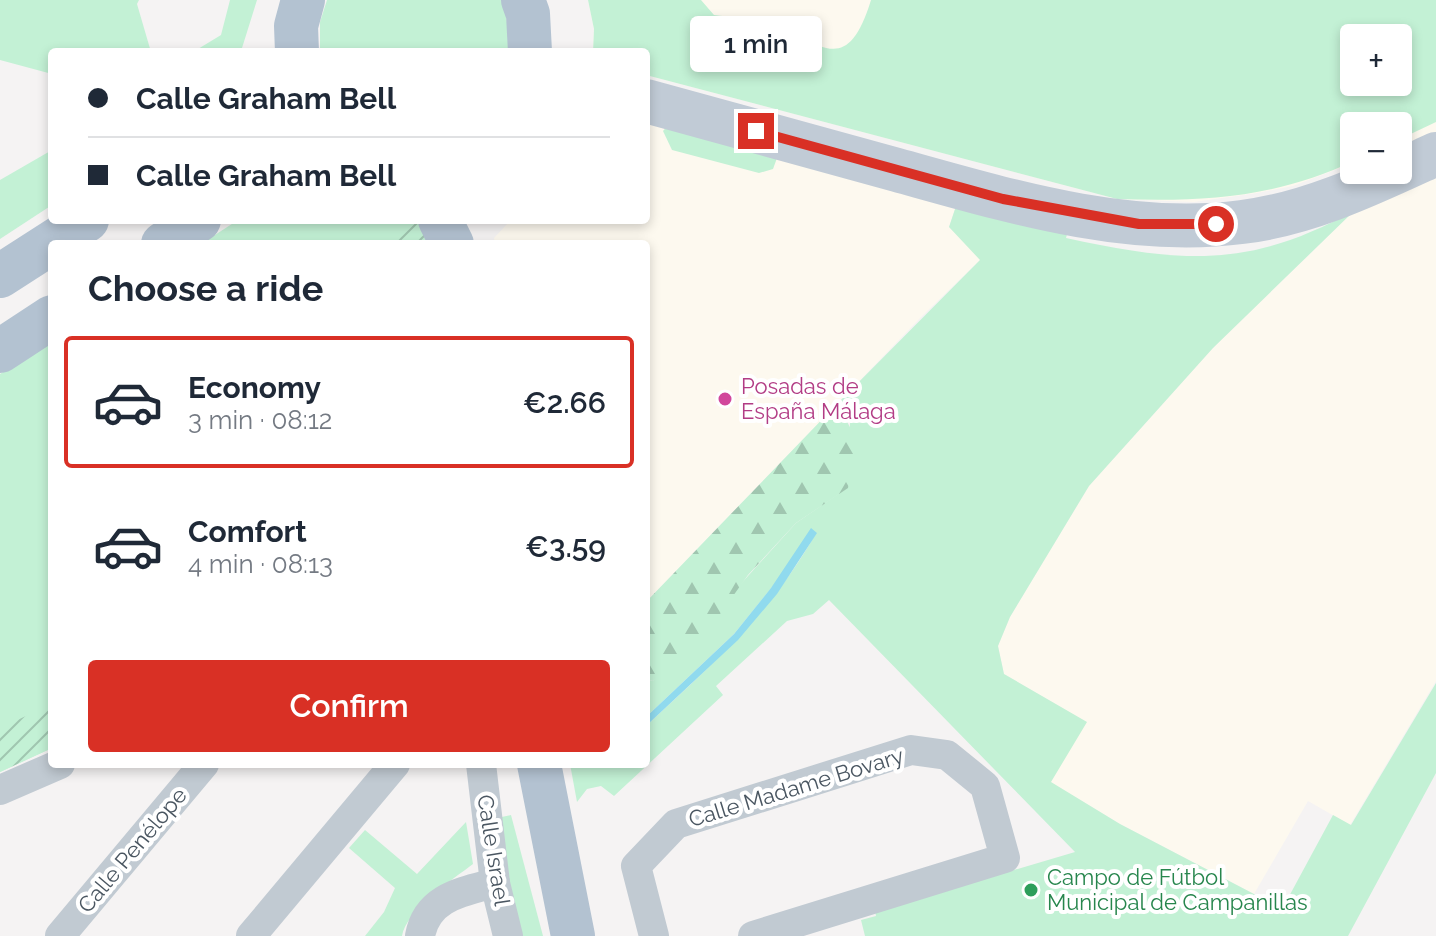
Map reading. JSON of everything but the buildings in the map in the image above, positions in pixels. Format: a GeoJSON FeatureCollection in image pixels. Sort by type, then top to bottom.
{"type":"FeatureCollection","features":[{"type":"Feature","properties":{"kind":"main road"},"geometry":{"type":"LineString","coordinates":[[297,48],[296,26],[303,0]]}},
{"type":"Feature","properties":{"kind":"main road"},"geometry":{"type":"LineString","coordinates":[[56,240],[81,224]]}},
{"type":"Feature","properties":{"kind":"main road"},"geometry":{"type":"LineString","coordinates":[[169,240],[193,224]]}},
{"type":"Feature","properties":{"kind":"main road"},"geometry":{"type":"LineString","coordinates":[[0,276],[48,245]]}},
{"type":"Feature","properties":{"kind":"main road"},"geometry":{"type":"LineString","coordinates":[[0,351],[48,320]]}},
{"type":"Feature","properties":{"kind":"main road"},"geometry":{"type":"LineString","coordinates":[[540,768],[573,936]]}},
{"type":"Feature","properties":{"kind":"street"},"geometry":{"type":"LineString","coordinates":[[650,102],[1003,199],[1139,224],[1187,227],[1244,222],[1291,212],[1370,184],[1436,154]]}},
{"type":"Feature","properties":{"kind":"street","name":"Calle Madame Bovary"},"geometry":{"type":"LineString","coordinates":[[654,936],[636,866],[676,824],[911,750],[947,755],[985,786],[1005,858],[753,936]]}},
{"type":"Feature","properties":{"kind":"street"},"geometry":{"type":"LineString","coordinates":[[0,790],[51,768]]}},
{"type":"Feature","properties":{"kind":"street","name":"Calle Penélope"},"geometry":{"type":"LineString","coordinates":[[60,936],[201,768]]}},
{"type":"Feature","properties":{"kind":"street"},"geometry":{"type":"LineString","coordinates":[[251,936],[392,768]]}},
{"type":"Feature","properties":{"kind":"street","name":"Calle Israel"},"geometry":{"type":"LineString","coordinates":[[481,768],[495,883],[508,936]]}},
{"type":"Feature","properties":{"kind":"street"},"geometry":{"type":"LineString","coordinates":[[420,936],[422,922],[444,896],[495,883]]}},
{"type":"Feature","properties":{"kind":"shaded area"},"geometry":{"type":"Polygon","coordinates":[[[588,0],[1436,0],[1436,681],[1350,825],[1308,801],[1254,894],[1120,824],[1050,782],[1086,722],[1004,674],[998,646],[1010,617],[1089,486],[1213,348],[1355,210],[1346,184],[1412,184],[1412,112],[1340,112],[1340,168],[1293,186],[1194,202],[1117,199],[650,76],[650,48],[593,48],[594,29],[588,0]]]}},
{"type":"Feature","properties":{"kind":"shaded area"},"geometry":{"type":"Polygon","coordinates":[[[650,118],[956,206],[949,227],[981,259],[650,598],[650,240],[494,238],[507,224],[650,224],[650,118]]]}},
{"type":"Feature","properties":{"kind":"green space"},"geometry":{"type":"Polygon","coordinates":[[[0,0],[139,0],[137,4],[150,48],[48,48],[48,73],[0,60],[0,0]]]}},
{"type":"Feature","properties":{"kind":"green space"},"geometry":{"type":"Polygon","coordinates":[[[230,0],[257,0],[242,48],[200,48],[221,35],[230,0]]]}},
{"type":"Feature","properties":{"kind":"green space"},"geometry":{"type":"Polygon","coordinates":[[[327,0],[504,0],[510,48],[320,48],[320,22],[327,0]]]}},
{"type":"Feature","properties":{"kind":"green space"},"geometry":{"type":"Polygon","coordinates":[[[588,0],[701,0],[714,15],[758,18],[825,48],[838,48],[850,42],[861,27],[871,0],[1436,0],[1436,122],[1412,133],[1412,112],[1340,112],[1340,167],[1325,173],[1296,183],[1238,195],[1179,200],[1117,199],[650,76],[650,48],[593,48],[594,29],[588,0]]]}},
{"type":"Feature","properties":{"kind":"green space"},"geometry":{"type":"Polygon","coordinates":[[[671,122],[777,158],[773,169],[759,173],[672,150],[663,131],[671,122]]]}},
{"type":"Feature","properties":{"kind":"green space"},"geometry":{"type":"Polygon","coordinates":[[[48,152],[48,208],[0,239],[0,180],[48,152]]]}},
{"type":"Feature","properties":{"kind":"green space"},"geometry":{"type":"Polygon","coordinates":[[[956,206],[1069,227],[1066,238],[1107,246],[1180,256],[1214,256],[1282,243],[1355,210],[1213,348],[1089,486],[1010,617],[998,646],[1004,674],[1087,722],[1051,782],[1120,824],[1254,894],[1280,913],[1333,815],[1351,825],[1436,683],[1436,773],[1348,936],[865,936],[861,920],[876,916],[875,911],[1075,852],[829,600],[813,614],[787,621],[716,686],[723,695],[650,763],[650,722],[739,636],[780,587],[816,533],[734,634],[650,713],[650,680],[653,681],[796,523],[847,488],[850,423],[835,406],[980,260],[949,227],[956,206]]]}},
{"type":"Feature","properties":{"kind":"green space"},"geometry":{"type":"Polygon","coordinates":[[[232,224],[429,224],[435,240],[207,240],[232,224]]]}},
{"type":"Feature","properties":{"kind":"green space"},"geometry":{"type":"Polygon","coordinates":[[[402,224],[429,224],[435,240],[395,240],[394,232],[402,224]]]}},
{"type":"Feature","properties":{"kind":"green space"},"geometry":{"type":"Polygon","coordinates":[[[48,343],[48,750],[0,772],[0,374],[48,343]]]}},
{"type":"Feature","properties":{"kind":"green space"},"geometry":{"type":"Polygon","coordinates":[[[835,406],[850,426],[855,444],[848,488],[796,523],[748,575],[693,652],[653,681],[650,680],[650,598],[835,406]]]}},
{"type":"Feature","properties":{"kind":"green space"},"geometry":{"type":"Polygon","coordinates":[[[48,706],[48,750],[0,772],[0,728],[48,706]]]}},
{"type":"Feature","properties":{"kind":"green space"},"geometry":{"type":"Polygon","coordinates":[[[571,768],[644,768],[614,796],[601,786],[587,789],[577,802],[571,768]]]}},
{"type":"Feature","properties":{"kind":"green space"},"geometry":{"type":"Polygon","coordinates":[[[511,815],[543,936],[518,936],[497,818],[511,815]]]}},
{"type":"Feature","properties":{"kind":"green space"},"geometry":{"type":"Polygon","coordinates":[[[466,822],[473,864],[421,906],[405,926],[402,936],[365,936],[384,912],[395,888],[349,848],[365,830],[417,874],[466,822]]]}},
{"type":"Feature","properties":{"kind":"water"},"geometry":{"type":"Polygon","coordinates":[[[811,528],[817,533],[777,594],[738,640],[650,722],[650,713],[734,634],[771,588],[811,528]]]}},
{"type":"Feature","properties":{"kind":"place","name":"Posadas de España Málaga"},"geometry":{"type":"Point","coordinates":[725,399]}},
{"type":"Feature","properties":{"kind":"place","name":"Campo de Fútbol Municipal de Campanillas"},"geometry":{"type":"Point","coordinates":[1031,890]}},
{"type":"Feature","properties":{"kind":"route"},"geometry":{"type":"LineString","coordinates":[[756,131],[1003,199],[1139,224],[1187,227],[1216,224]]}}]}
